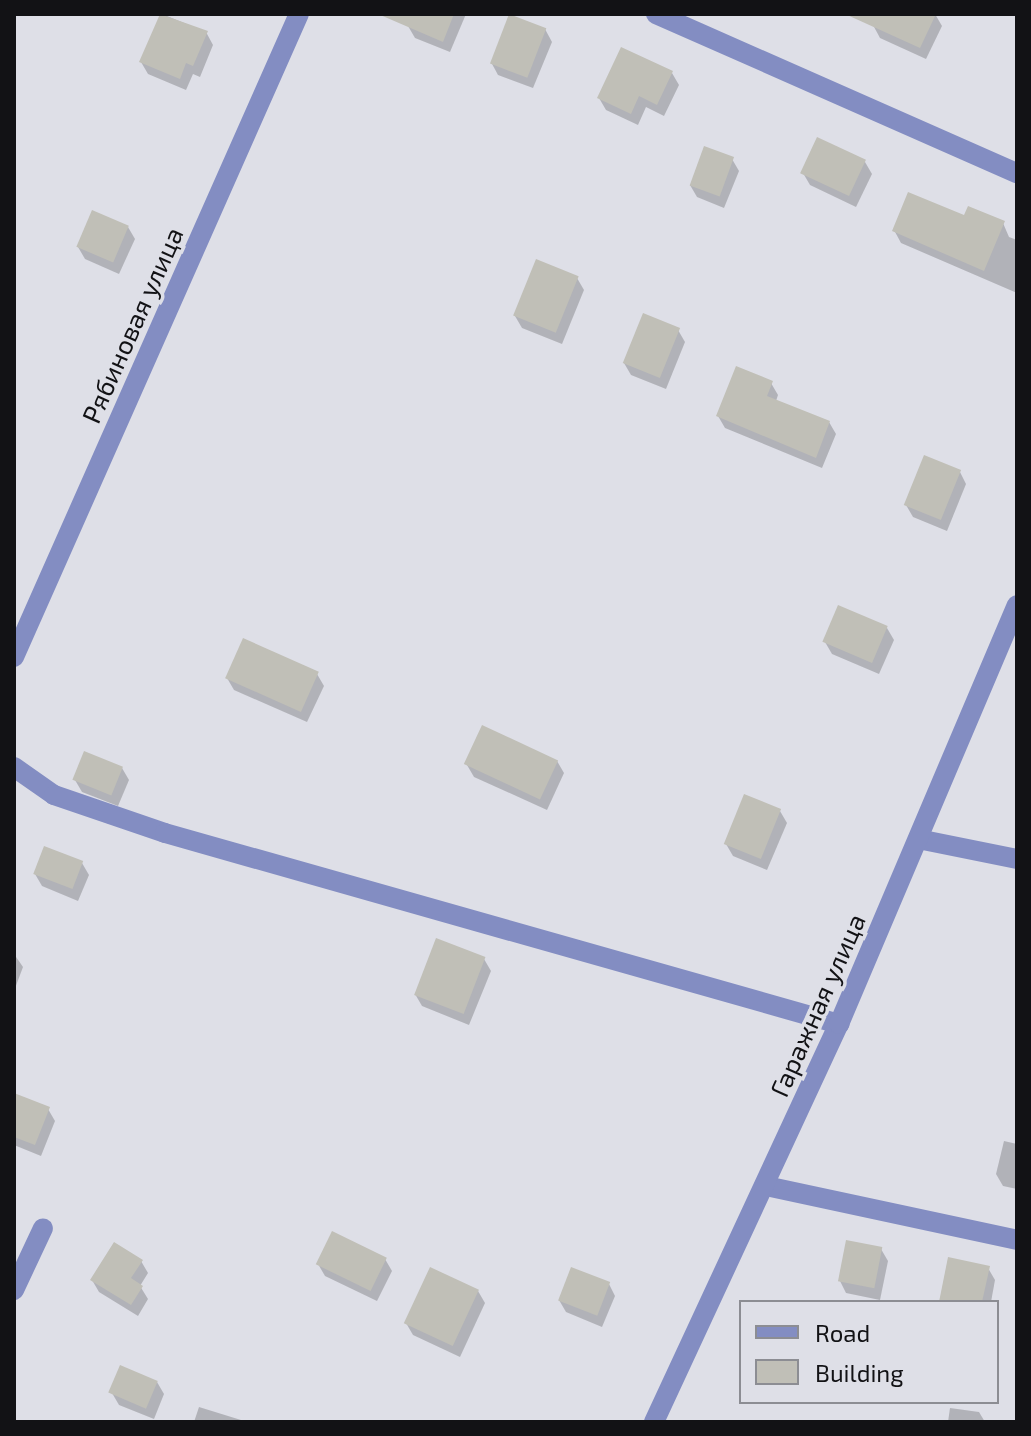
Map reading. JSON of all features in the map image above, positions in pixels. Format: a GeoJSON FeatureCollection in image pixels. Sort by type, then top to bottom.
{"type":"FeatureCollection","features":[{"type":"Feature","properties":{"kind":"street","name":"Рябиновая улица"},"geometry":{"type":"LineString","coordinates":[[14,657],[299,14]]}},
{"type":"Feature","properties":{"kind":"street"},"geometry":{"type":"LineString","coordinates":[[656,14],[1017,173]]}},
{"type":"Feature","properties":{"kind":"street","name":"Гаражная улица"},"geometry":{"type":"LineString","coordinates":[[654,1422],[839,1024],[1017,605]]}},
{"type":"Feature","properties":{"kind":"street"},"geometry":{"type":"LineString","coordinates":[[14,767],[54,795],[165,833],[839,1024]]}},
{"type":"Feature","properties":{"kind":"street"},"geometry":{"type":"LineString","coordinates":[[918,839],[1017,859]]}},
{"type":"Feature","properties":{"kind":"street"},"geometry":{"type":"LineString","coordinates":[[766,1186],[1017,1240]]}},
{"type":"Feature","properties":{"kind":"street"},"geometry":{"type":"LineString","coordinates":[[14,1290],[43,1228]]}},
{"type":"Feature","properties":{"kind":"building"},"geometry":{"type":"Polygon","coordinates":[[[160,14],[208,31],[193,66],[186,63],[180,79],[139,62],[160,14]]]}},
{"type":"Feature","properties":{"kind":"building"},"geometry":{"type":"Polygon","coordinates":[[[378,14],[454,14],[443,42],[378,14]]]}},
{"type":"Feature","properties":{"kind":"building"},"geometry":{"type":"Polygon","coordinates":[[[509,14],[546,28],[527,78],[490,63],[509,14]]]}},
{"type":"Feature","properties":{"kind":"building"},"geometry":{"type":"Polygon","coordinates":[[[845,14],[936,14],[920,48],[845,14]]]}},
{"type":"Feature","properties":{"kind":"building"},"geometry":{"type":"Polygon","coordinates":[[[621,47],[673,71],[657,105],[639,96],[631,114],[597,98],[621,47]]]}},
{"type":"Feature","properties":{"kind":"building"},"geometry":{"type":"Polygon","coordinates":[[[817,137],[866,160],[849,196],[800,173],[817,137]]]}},
{"type":"Feature","properties":{"kind":"building"},"geometry":{"type":"Polygon","coordinates":[[[704,146],[734,157],[720,196],[690,185],[704,146]]]}},
{"type":"Feature","properties":{"kind":"building"},"geometry":{"type":"Polygon","coordinates":[[[908,192],[964,215],[968,206],[1005,221],[984,271],[892,231],[908,192]]]}},
{"type":"Feature","properties":{"kind":"building"},"geometry":{"type":"Polygon","coordinates":[[[92,210],[129,226],[113,262],[76,247],[92,210]]]}},
{"type":"Feature","properties":{"kind":"building"},"geometry":{"type":"Polygon","coordinates":[[[536,259],[579,276],[556,333],[513,316],[536,259]]]}},
{"type":"Feature","properties":{"kind":"building"},"geometry":{"type":"Polygon","coordinates":[[[643,313],[680,328],[660,378],[623,363],[643,313]]]}},
{"type":"Feature","properties":{"kind":"building"},"geometry":{"type":"Polygon","coordinates":[[[736,366],[773,381],[767,396],[830,421],[816,458],[716,416],[736,366]]]}},
{"type":"Feature","properties":{"kind":"building"},"geometry":{"type":"Polygon","coordinates":[[[924,455],[961,470],[941,520],[904,505],[924,455]]]}},
{"type":"Feature","properties":{"kind":"building"},"geometry":{"type":"Polygon","coordinates":[[[838,605],[888,626],[872,663],[822,642],[838,605]]]}},
{"type":"Feature","properties":{"kind":"building"},"geometry":{"type":"Polygon","coordinates":[[[243,638],[319,672],[301,712],[225,678],[243,638]]]}},
{"type":"Feature","properties":{"kind":"building"},"geometry":{"type":"Polygon","coordinates":[[[482,725],[558,760],[540,799],[464,764],[482,725]]]}},
{"type":"Feature","properties":{"kind":"building"},"geometry":{"type":"Polygon","coordinates":[[[84,751],[123,767],[111,795],[72,780],[84,751]]]}},
{"type":"Feature","properties":{"kind":"building"},"geometry":{"type":"Polygon","coordinates":[[[744,794],[781,809],[761,859],[724,844],[744,794]]]}},
{"type":"Feature","properties":{"kind":"building"},"geometry":{"type":"Polygon","coordinates":[[[44,846],[83,861],[72,889],[33,874],[44,846]]]}},
{"type":"Feature","properties":{"kind":"building"},"geometry":{"type":"Polygon","coordinates":[[[436,938],[485,957],[464,1014],[414,995],[436,938]]]}},
{"type":"Feature","properties":{"kind":"building"},"geometry":{"type":"Polygon","coordinates":[[[14,1093],[50,1107],[35,1145],[14,1137],[14,1093]]]}},
{"type":"Feature","properties":{"kind":"building"},"geometry":{"type":"Polygon","coordinates":[[[332,1231],[387,1258],[371,1291],[316,1264],[332,1231]]]}},
{"type":"Feature","properties":{"kind":"building"},"geometry":{"type":"Polygon","coordinates":[[[846,1240],[882,1247],[874,1288],[838,1281],[846,1240]]]}},
{"type":"Feature","properties":{"kind":"building"},"geometry":{"type":"Polygon","coordinates":[[[114,1242],[143,1260],[131,1278],[143,1286],[131,1305],[90,1280],[114,1242]]]}},
{"type":"Feature","properties":{"kind":"building"},"geometry":{"type":"Polygon","coordinates":[[[948,1257],[990,1266],[982,1300],[939,1300],[948,1257]]]}},
{"type":"Feature","properties":{"kind":"building"},"geometry":{"type":"Polygon","coordinates":[[[430,1267],[479,1290],[453,1346],[404,1323],[430,1267]]]}},
{"type":"Feature","properties":{"kind":"building"},"geometry":{"type":"Polygon","coordinates":[[[571,1267],[610,1282],[597,1316],[558,1301],[571,1267]]]}},
{"type":"Feature","properties":{"kind":"building"},"geometry":{"type":"Polygon","coordinates":[[[120,1365],[158,1381],[146,1409],[108,1393],[120,1365]]]}}]}
